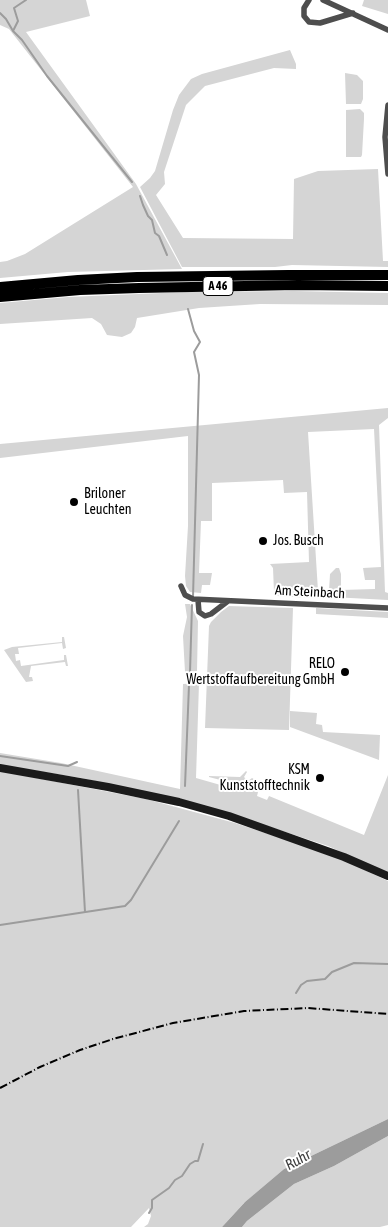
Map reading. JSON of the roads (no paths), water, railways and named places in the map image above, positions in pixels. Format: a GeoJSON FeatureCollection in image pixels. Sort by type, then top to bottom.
{"type":"FeatureCollection","features":[{"type":"Feature","properties":{"kind":"highway","name":"A 46"},"geometry":{"type":"LineString","coordinates":[[0,297],[126,283],[137,277],[388,275]]}},
{"type":"Feature","properties":{"kind":"highway","name":"A 46"},"geometry":{"type":"LineString","coordinates":[[0,287],[78,280],[126,283],[139,288],[298,285],[388,286]]}},
{"type":"Feature","properties":{"kind":"main road"},"geometry":{"type":"LineString","coordinates":[[0,768],[108,787],[178,802],[310,844],[388,876]]}},
{"type":"Feature","properties":{"kind":"street"},"geometry":{"type":"LineString","coordinates":[[309,0],[304,8],[304,16],[309,22],[320,23],[353,13]]}},
{"type":"Feature","properties":{"kind":"street"},"geometry":{"type":"LineString","coordinates":[[323,0],[388,30]]}},
{"type":"Feature","properties":{"kind":"street"},"geometry":{"type":"LineString","coordinates":[[388,105],[385,123],[388,174]]}},
{"type":"Feature","properties":{"kind":"street"},"geometry":{"type":"LineString","coordinates":[[181,586],[189,598],[198,600],[199,612],[205,616],[211,614],[230,600]]}},
{"type":"Feature","properties":{"kind":"street","name":"Am Steinbach"},"geometry":{"type":"LineString","coordinates":[[198,600],[388,608]]}},
{"type":"Feature","properties":{"kind":"waterway"},"geometry":{"type":"LineString","coordinates":[[26,0],[14,8],[18,21],[13,31],[132,182]]}},
{"type":"Feature","properties":{"kind":"waterway"},"geometry":{"type":"LineString","coordinates":[[0,13],[13,31]]}},
{"type":"Feature","properties":{"kind":"waterway"},"geometry":{"type":"LineString","coordinates":[[140,196],[148,216],[152,220],[155,233],[159,236],[167,255]]}},
{"type":"Feature","properties":{"kind":"waterway"},"geometry":{"type":"LineString","coordinates":[[188,309],[194,331],[200,342],[194,352],[199,375],[193,597]]}},
{"type":"Feature","properties":{"kind":"waterway"},"geometry":{"type":"LineString","coordinates":[[190,672],[192,605]]}},
{"type":"Feature","properties":{"kind":"waterway"},"geometry":{"type":"LineString","coordinates":[[185,786],[189,685]]}},
{"type":"Feature","properties":{"kind":"waterway"},"geometry":{"type":"LineString","coordinates":[[0,756],[68,766],[77,762]]}},
{"type":"Feature","properties":{"kind":"waterway"},"geometry":{"type":"LineString","coordinates":[[78,790],[85,912]]}},
{"type":"Feature","properties":{"kind":"waterway"},"geometry":{"type":"LineString","coordinates":[[0,925],[125,906],[131,900],[179,821]]}},
{"type":"Feature","properties":{"kind":"waterway"},"geometry":{"type":"LineString","coordinates":[[296,993],[301,985],[307,981],[325,979],[332,972],[354,963],[388,964]]}},
{"type":"Feature","properties":{"kind":"waterway"},"geometry":{"type":"LineString","coordinates":[[149,1213],[152,1208],[152,1200],[182,1176],[190,1164],[198,1161],[203,1144]]}},
{"type":"Feature","properties":{"kind":"railway"},"geometry":{"type":"LineString","coordinates":[[0,1088],[40,1067],[80,1050],[173,1023],[244,1011],[308,1008],[388,1014]]}},
{"type":"Feature","properties":{"kind":"place","name":"Briloner Leuchten"},"geometry":{"type":"Point","coordinates":[74,502]}},
{"type":"Feature","properties":{"kind":"place","name":"Jos. Busch"},"geometry":{"type":"Point","coordinates":[263,541]}},
{"type":"Feature","properties":{"kind":"place","name":"RELO Wertstoffaufbereitung GmbH"},"geometry":{"type":"Point","coordinates":[345,672]}},
{"type":"Feature","properties":{"kind":"place","name":"KSM Kunststofftechnik"},"geometry":{"type":"Point","coordinates":[320,778]}},
{"type":"Feature","properties":{"kind":"water label","name":"Ruhr"},"geometry":{"type":"Point","coordinates":[298,1160]}}]}
